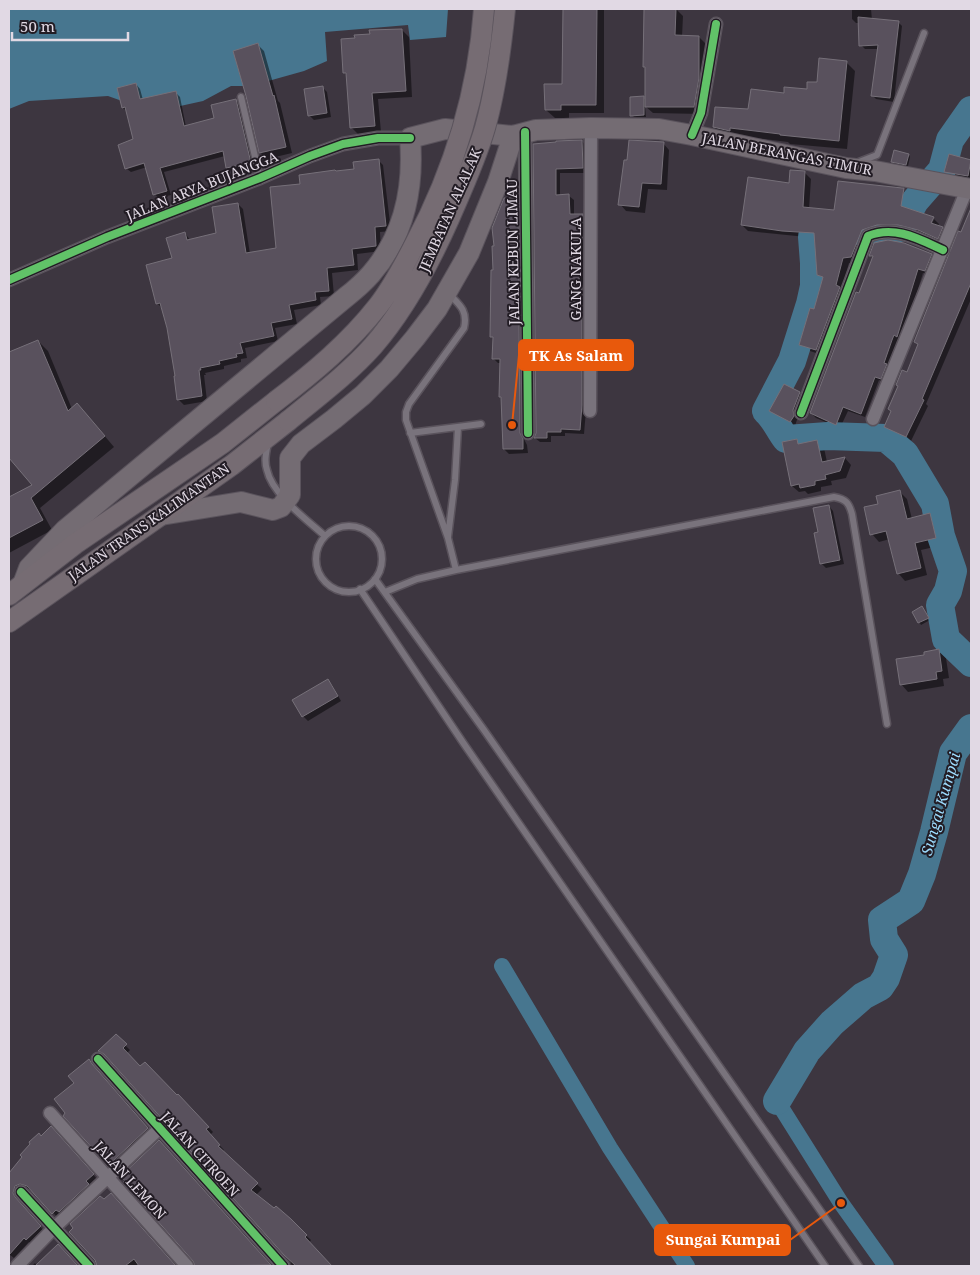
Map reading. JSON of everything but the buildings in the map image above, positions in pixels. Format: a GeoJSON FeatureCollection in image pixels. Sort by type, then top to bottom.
{"type":"FeatureCollection","features":[{"type":"Feature","properties":{"kind":"highway","name":"JEMBATAN ALALAK"},"geometry":{"type":"LineString","coordinates":[[276,402],[308,377],[358,330],[380,304],[424,228],[453,160],[465,124],[480,56],[484,9]]}},
{"type":"Feature","properties":{"kind":"highway","name":"JEMBATAN ALALAK"},"geometry":{"type":"LineString","coordinates":[[288,421],[349,370],[374,345],[401,308],[422,274],[471,167],[484,129],[494,90],[505,9]]}},
{"type":"Feature","properties":{"kind":"highway","name":"JALAN TRANS KALIMANTAN"},"geometry":{"type":"LineString","coordinates":[[16,589],[76,544],[223,443],[276,402]]}},
{"type":"Feature","properties":{"kind":"highway","name":"JALAN TRANS KALIMANTAN"},"geometry":{"type":"LineString","coordinates":[[9,622],[161,515],[288,421]]}},
{"type":"Feature","properties":{"kind":"main road","name":"JALAN BERANGAS TIMUR"},"geometry":{"type":"LineString","coordinates":[[410,138],[445,129],[519,134],[591,128],[658,129],[846,168],[874,171],[969,189]]}},
{"type":"Feature","properties":{"kind":"main road"},"geometry":{"type":"LineString","coordinates":[[161,515],[241,502],[273,510],[281,507],[287,501],[292,484],[290,458],[301,444],[363,395],[389,369],[437,309],[469,253],[519,134]]}},
{"type":"Feature","properties":{"kind":"main road"},"geometry":{"type":"LineString","coordinates":[[16,589],[29,568],[65,530],[346,297],[371,274],[385,256],[396,237],[405,214],[412,160],[410,138]]}},
{"type":"Feature","properties":{"kind":"street"},"geometry":{"type":"LineString","coordinates":[[692,135],[701,113],[716,24]]}},
{"type":"Feature","properties":{"kind":"street","name":"GANG NAKULA"},"geometry":{"type":"LineString","coordinates":[[590,411],[591,128]]}},
{"type":"Feature","properties":{"kind":"street","name":"JALAN KEBUN LIMAU"},"geometry":{"type":"LineString","coordinates":[[519,134],[528,433]]}},
{"type":"Feature","properties":{"kind":"street","name":"JALAN ARYA BUJANGGA"},"geometry":{"type":"LineString","coordinates":[[9,280],[107,237],[342,144],[378,138],[410,138]]}},
{"type":"Feature","properties":{"kind":"street"},"geometry":{"type":"LineString","coordinates":[[873,419],[969,189]]}},
{"type":"Feature","properties":{"kind":"street"},"geometry":{"type":"LineString","coordinates":[[801,413],[868,236],[886,232],[908,234],[943,250]]}},
{"type":"Feature","properties":{"kind":"street","name":"JALAN CITROEN"},"geometry":{"type":"LineString","coordinates":[[98,1060],[283,1266]]}},
{"type":"Feature","properties":{"kind":"street","name":"JALAN LEMON"},"geometry":{"type":"LineString","coordinates":[[50,1113],[187,1266]]}},
{"type":"Feature","properties":{"kind":"street"},"geometry":{"type":"LineString","coordinates":[[18,1266],[54,1228],[160,1128]]}},
{"type":"Feature","properties":{"kind":"street"},"geometry":{"type":"LineString","coordinates":[[21,1192],[89,1266]]}},
{"type":"Feature","properties":{"kind":"lane"},"geometry":{"type":"LineString","coordinates":[[846,168],[877,155],[924,33]]}},
{"type":"Feature","properties":{"kind":"lane"},"geometry":{"type":"LineString","coordinates":[[241,97],[260,178]]}},
{"type":"Feature","properties":{"kind":"lane"},"geometry":{"type":"LineString","coordinates":[[446,291],[463,310],[466,318],[464,328],[409,404],[406,420],[448,538],[456,570]]}},
{"type":"Feature","properties":{"kind":"lane"},"geometry":{"type":"LineString","coordinates":[[410,433],[481,424]]}},
{"type":"Feature","properties":{"kind":"lane"},"geometry":{"type":"LineString","coordinates":[[448,538],[455,480],[458,427]]}},
{"type":"Feature","properties":{"kind":"lane"},"geometry":{"type":"LineString","coordinates":[[269,436],[265,459],[271,482],[287,501],[325,536]]}},
{"type":"Feature","properties":{"kind":"lane"},"geometry":{"type":"LineString","coordinates":[[385,592],[417,579],[456,570],[834,497],[840,498],[846,500],[852,514],[887,724]]}},
{"type":"Feature","properties":{"kind":"lane"},"geometry":{"type":"LineString","coordinates":[[343,526],[356,526],[368,531],[377,540],[382,552],[382,565],[375,579],[367,587],[355,591],[342,591],[330,586],[321,577],[316,565],[316,552],[325,536],[343,526]]}},
{"type":"Feature","properties":{"kind":"lane"},"geometry":{"type":"LineString","coordinates":[[375,579],[490,738],[859,1266]]}},
{"type":"Feature","properties":{"kind":"lane"},"geometry":{"type":"LineString","coordinates":[[360,590],[464,744],[825,1266]]}},
{"type":"Feature","properties":{"kind":"water"},"geometry":{"type":"Polygon","coordinates":[[[9,9],[448,9],[446,37],[410,40],[408,25],[325,32],[327,61],[304,71],[250,86],[231,86],[203,101],[153,112],[108,96],[29,101],[9,109],[9,9]]]}},
{"type":"Feature","properties":{"kind":"waterway","name":"Sungai Kumpai"},"geometry":{"type":"LineString","coordinates":[[971,110],[950,140],[942,170],[915,201],[900,228],[825,233],[812,237],[814,286],[810,304],[792,361],[766,411],[786,439],[828,436],[886,438],[905,454],[935,504],[941,536],[953,571],[948,591],[940,605],[946,639],[971,663]]}},
{"type":"Feature","properties":{"kind":"waterway","name":"Sungai Kumpai"},"geometry":{"type":"LineString","coordinates":[[777,1101],[807,1051],[832,1023],[863,996],[880,987],[886,978],[894,955],[884,939],[882,920],[911,901],[922,874],[934,832],[953,753],[971,728]]}},
{"type":"Feature","properties":{"kind":"waterway"},"geometry":{"type":"LineString","coordinates":[[502,966],[610,1148],[687,1266]]}},
{"type":"Feature","properties":{"kind":"waterway","name":"Sungai Kumpai"},"geometry":{"type":"LineString","coordinates":[[777,1101],[841,1203],[886,1266]]}},
{"type":"Feature","properties":{"kind":"cycle path"},"geometry":{"type":"LineString","coordinates":[[692,135],[701,113],[716,24]]}},
{"type":"Feature","properties":{"kind":"cycle path"},"geometry":{"type":"LineString","coordinates":[[525,132],[528,433]]}},
{"type":"Feature","properties":{"kind":"cycle path"},"geometry":{"type":"LineString","coordinates":[[9,280],[107,237],[343,144],[378,138],[410,138]]}},
{"type":"Feature","properties":{"kind":"cycle path"},"geometry":{"type":"LineString","coordinates":[[801,413],[868,236],[878,233],[897,233],[916,238],[943,250]]}},
{"type":"Feature","properties":{"kind":"cycle path"},"geometry":{"type":"LineString","coordinates":[[98,1059],[283,1266]]}},
{"type":"Feature","properties":{"kind":"cycle path"},"geometry":{"type":"LineString","coordinates":[[21,1192],[89,1266]]}},
{"type":"Feature","properties":{"kind":"place","name":"TK As Salam"},"geometry":{"type":"Point","coordinates":[512,425]}},
{"type":"Feature","properties":{"kind":"place","name":"Sungai Kumpai"},"geometry":{"type":"Point","coordinates":[841,1203]}}]}
